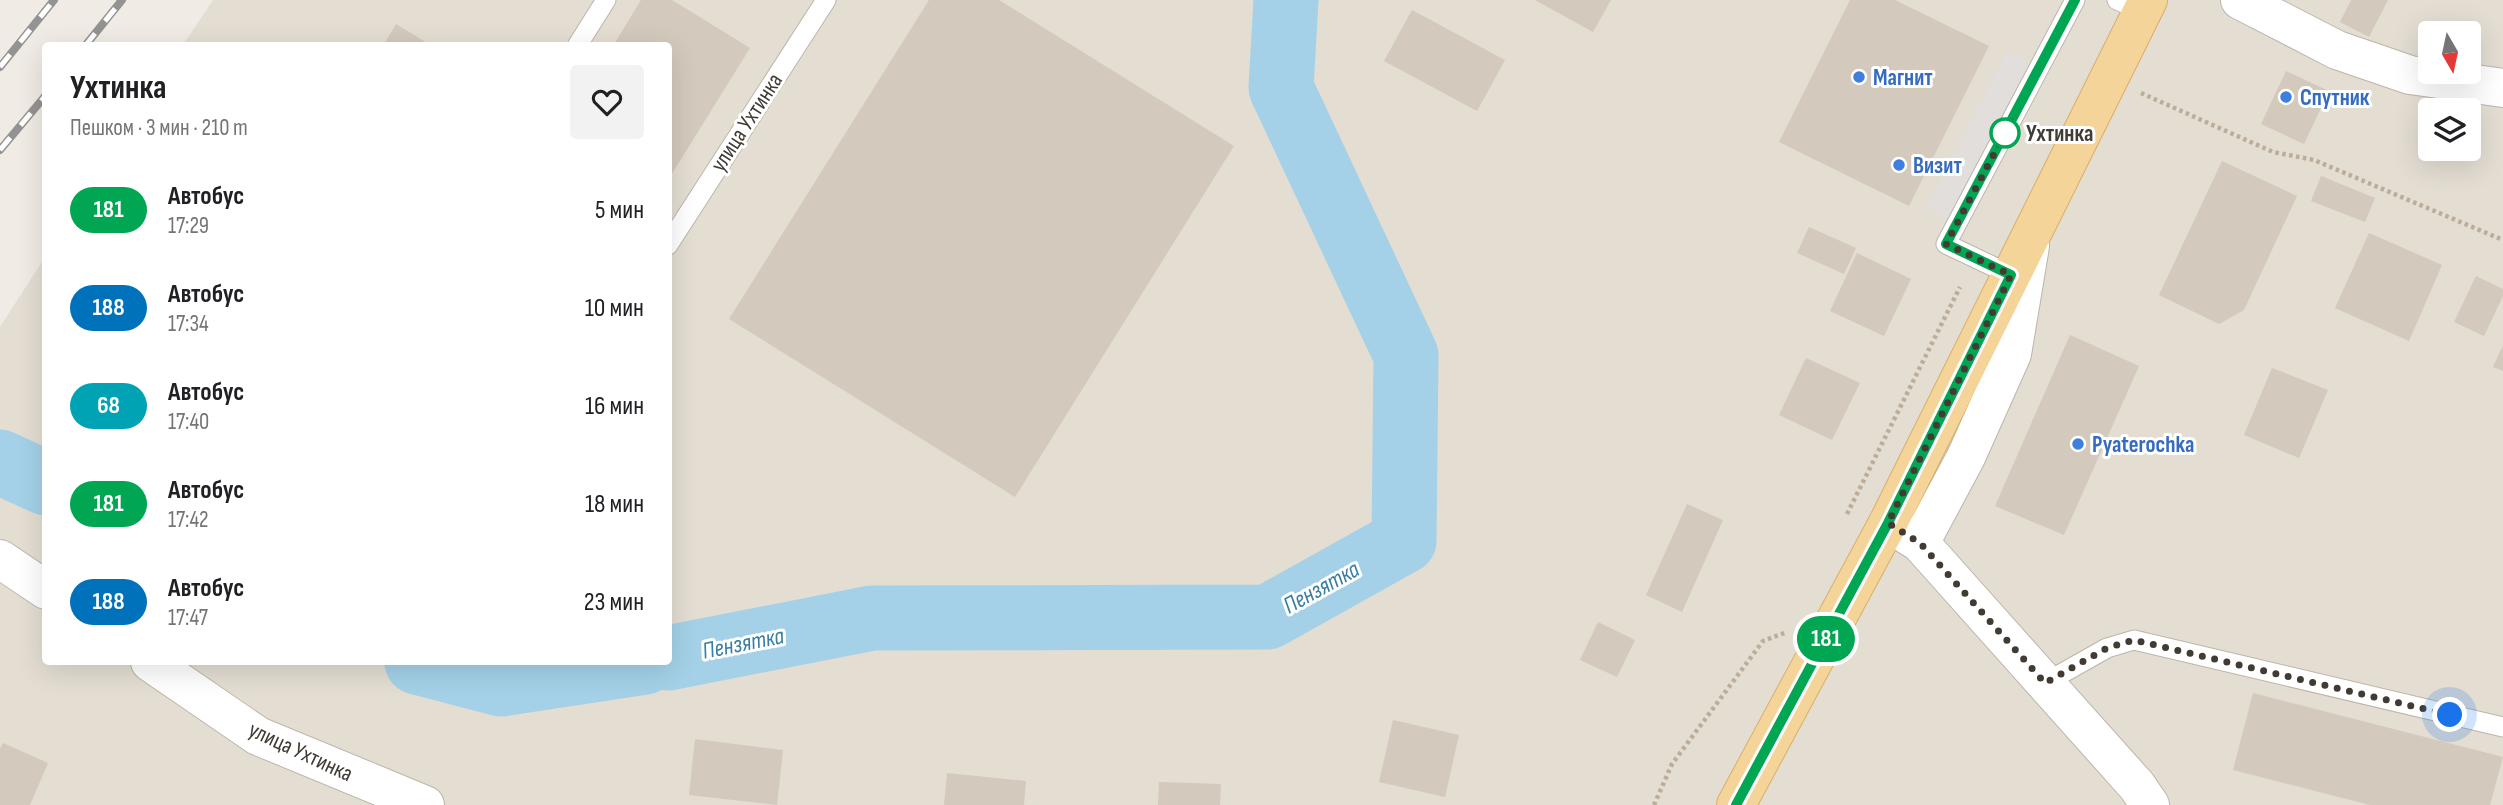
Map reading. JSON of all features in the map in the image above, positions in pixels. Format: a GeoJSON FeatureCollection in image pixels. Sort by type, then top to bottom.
{"type":"FeatureCollection","features":[{"type":"Feature","properties":{"kind":"main road"},"geometry":{"type":"LineString","coordinates":[[1736,805],[1888,523],[2108,79],[2136,4]]}},
{"type":"Feature","properties":{"kind":"street"},"geometry":{"type":"LineString","coordinates":[[2240,0],[2337,50],[2410,75],[2503,88]]}},
{"type":"Feature","properties":{"kind":"street"},"geometry":{"type":"LineString","coordinates":[[1920,543],[1966,457],[2012,354],[2032,231]]}},
{"type":"Feature","properties":{"kind":"street"},"geometry":{"type":"LineString","coordinates":[[1888,523],[1920,543],[2045,683],[2139,799]]}},
{"type":"Feature","properties":{"kind":"street"},"geometry":{"type":"LineString","coordinates":[[0,559],[42,587]]}},
{"type":"Feature","properties":{"kind":"street","name":"улица Ухтинка"},"geometry":{"type":"LineString","coordinates":[[154,665],[258,736],[425,805]]}},
{"type":"Feature","properties":{"kind":"lane"},"geometry":{"type":"LineString","coordinates":[[580,42],[606,0]]}},
{"type":"Feature","properties":{"kind":"lane","name":"улица Ухтинка"},"geometry":{"type":"LineString","coordinates":[[672,239],[826,0]]}},
{"type":"Feature","properties":{"kind":"lane"},"geometry":{"type":"LineString","coordinates":[[2011,275],[1946,244],[2075,0]]}},
{"type":"Feature","properties":{"kind":"lane"},"geometry":{"type":"LineString","coordinates":[[2045,683],[2107,648],[2134,640],[2503,727]]}},
{"type":"Feature","properties":{"kind":"path"},"geometry":{"type":"LineString","coordinates":[[2108,79],[2273,152],[2314,160],[2503,240]]}},
{"type":"Feature","properties":{"kind":"path"},"geometry":{"type":"LineString","coordinates":[[1654,805],[1672,764],[1763,641],[1788,631]]}},
{"type":"Feature","properties":{"kind":"shaded area"},"geometry":{"type":"Polygon","coordinates":[[[213,0],[2503,0],[2503,805],[0,805],[0,327],[42,262],[42,665],[672,665],[672,42],[185,42],[213,0]]]}},
{"type":"Feature","properties":{"kind":"shaded area"},"geometry":{"type":"Polygon","coordinates":[[[2007,51],[2032,64],[1951,221],[1926,208],[2007,51]]]}},
{"type":"Feature","properties":{"kind":"building"},"geometry":{"type":"Polygon","coordinates":[[[641,0],[672,0],[750,48],[672,174],[672,42],[615,42],[641,0]]]}},
{"type":"Feature","properties":{"kind":"building"},"geometry":{"type":"Polygon","coordinates":[[[929,0],[999,0],[1234,146],[1015,497],[729,319],[929,0]]]}},
{"type":"Feature","properties":{"kind":"building"},"geometry":{"type":"Polygon","coordinates":[[[1535,0],[1611,0],[1593,32],[1535,0]]]}},
{"type":"Feature","properties":{"kind":"building"},"geometry":{"type":"Polygon","coordinates":[[[1850,0],[1895,0],[1989,46],[1909,206],[1779,142],[1850,0]]]}},
{"type":"Feature","properties":{"kind":"building"},"geometry":{"type":"Polygon","coordinates":[[[2351,0],[2388,0],[2369,37],[2340,22],[2351,0]]]}},
{"type":"Feature","properties":{"kind":"building"},"geometry":{"type":"Polygon","coordinates":[[[1412,10],[1505,60],[1477,111],[1384,61],[1412,10]]]}},
{"type":"Feature","properties":{"kind":"building"},"geometry":{"type":"Polygon","coordinates":[[[396,24],[425,42],[385,42],[396,24]]]}},
{"type":"Feature","properties":{"kind":"building"},"geometry":{"type":"Polygon","coordinates":[[[2286,71],[2329,91],[2304,144],[2261,124],[2286,71]]]}},
{"type":"Feature","properties":{"kind":"building"},"geometry":{"type":"Polygon","coordinates":[[[2222,161],[2297,196],[2244,310],[2219,324],[2159,295],[2222,161]]]}},
{"type":"Feature","properties":{"kind":"building"},"geometry":{"type":"Polygon","coordinates":[[[2321,176],[2375,198],[2365,222],[2311,201],[2321,176]]]}},
{"type":"Feature","properties":{"kind":"building"},"geometry":{"type":"Polygon","coordinates":[[[1809,227],[1856,248],[1844,274],[1797,253],[1809,227]]]}},
{"type":"Feature","properties":{"kind":"building"},"geometry":{"type":"Polygon","coordinates":[[[2369,233],[2442,265],[2409,341],[2335,308],[2369,233]]]}},
{"type":"Feature","properties":{"kind":"building"},"geometry":{"type":"Polygon","coordinates":[[[1857,253],[1911,279],[1884,336],[1830,311],[1857,253]]]}},
{"type":"Feature","properties":{"kind":"building"},"geometry":{"type":"Polygon","coordinates":[[[2476,276],[2503,289],[2503,296],[2484,336],[2454,322],[2476,276]]]}},
{"type":"Feature","properties":{"kind":"building"},"geometry":{"type":"Polygon","coordinates":[[[2070,335],[2139,366],[2064,535],[1995,506],[2070,335]]]}},
{"type":"Feature","properties":{"kind":"building"},"geometry":{"type":"Polygon","coordinates":[[[2503,345],[2503,371],[2493,367],[2503,345]]]}},
{"type":"Feature","properties":{"kind":"building"},"geometry":{"type":"Polygon","coordinates":[[[1806,358],[1860,383],[1832,440],[1779,415],[1806,358]]]}},
{"type":"Feature","properties":{"kind":"building"},"geometry":{"type":"Polygon","coordinates":[[[2272,368],[2328,390],[2299,458],[2244,435],[2272,368]]]}},
{"type":"Feature","properties":{"kind":"building"},"geometry":{"type":"Polygon","coordinates":[[[1687,504],[1723,520],[1682,612],[1646,595],[1687,504]]]}},
{"type":"Feature","properties":{"kind":"building"},"geometry":{"type":"Polygon","coordinates":[[[1598,622],[1635,640],[1617,677],[1580,660],[1598,622]]]}},
{"type":"Feature","properties":{"kind":"building"},"geometry":{"type":"Polygon","coordinates":[[[2253,693],[2503,757],[2490,805],[2370,805],[2233,770],[2253,693]]]}},
{"type":"Feature","properties":{"kind":"building"},"geometry":{"type":"Polygon","coordinates":[[[1393,720],[1459,735],[1445,797],[1379,782],[1393,720]]]}},
{"type":"Feature","properties":{"kind":"building"},"geometry":{"type":"Polygon","coordinates":[[[695,739],[783,750],[777,805],[689,795],[695,739]]]}},
{"type":"Feature","properties":{"kind":"building"},"geometry":{"type":"Polygon","coordinates":[[[3,743],[48,763],[30,805],[0,805],[0,749],[3,743]]]}},
{"type":"Feature","properties":{"kind":"building"},"geometry":{"type":"Polygon","coordinates":[[[947,773],[1026,781],[1024,805],[944,805],[947,773]]]}},
{"type":"Feature","properties":{"kind":"building"},"geometry":{"type":"Polygon","coordinates":[[[1159,782],[1221,784],[1220,805],[1158,805],[1159,782]]]}},
{"type":"Feature","properties":{"kind":"waterway","name":"Пензятка"},"geometry":{"type":"LineString","coordinates":[[672,657],[872,618],[1268,617],[1404,541],[1406,355],[1281,88],[1286,0]]}},
{"type":"Feature","properties":{"kind":"waterway","name":"Пензятка"},"geometry":{"type":"LineString","coordinates":[[0,462],[42,481]]}},
{"type":"Feature","properties":{"kind":"waterway","name":"Пензятка"},"geometry":{"type":"LineString","coordinates":[[428,665],[501,684],[625,665]]}},
{"type":"Feature","properties":{"kind":"railway"},"geometry":{"type":"LineString","coordinates":[[0,67],[54,0]]}},
{"type":"Feature","properties":{"kind":"railway"},"geometry":{"type":"LineString","coordinates":[[88,42],[122,0]]}},
{"type":"Feature","properties":{"kind":"railway"},"geometry":{"type":"LineString","coordinates":[[0,150],[42,100]]}},
{"type":"Feature","properties":{"kind":"bus line","name":"181"},"geometry":{"type":"LineString","coordinates":[[1736,805],[1888,523],[2011,275],[1946,244],[2075,0]]}},
{"type":"Feature","properties":{"kind":"place","name":"Магнит"},"geometry":{"type":"Point","coordinates":[1859,77]}},
{"type":"Feature","properties":{"kind":"place","name":"Спутник"},"geometry":{"type":"Point","coordinates":[2286,97]}},
{"type":"Feature","properties":{"kind":"place","name":"Ухтинка"},"geometry":{"type":"Point","coordinates":[2005,133]}},
{"type":"Feature","properties":{"kind":"place","name":"Визит"},"geometry":{"type":"Point","coordinates":[1899,165]}},
{"type":"Feature","properties":{"kind":"place","name":"Pyaterochka"},"geometry":{"type":"Point","coordinates":[2078,444]}},
{"type":"Feature","properties":{"kind":"route"},"geometry":{"type":"LineString","coordinates":[[2005,133],[2011,122],[1946,244],[2011,275],[1888,523],[1920,543],[2045,683],[2107,648],[2134,640],[2450,715]]}}]}
